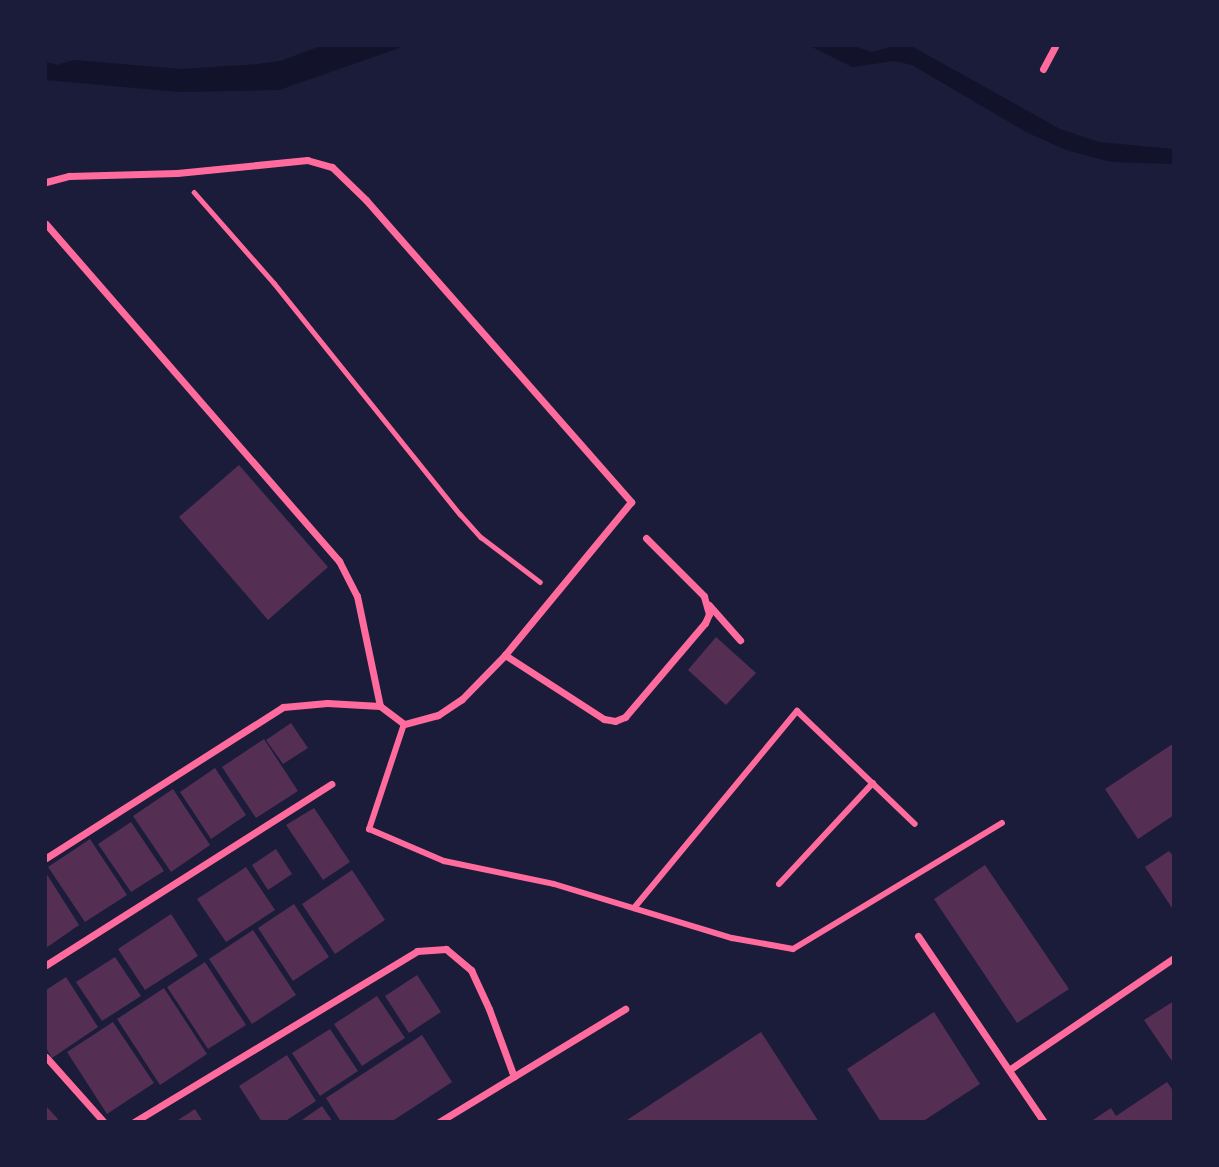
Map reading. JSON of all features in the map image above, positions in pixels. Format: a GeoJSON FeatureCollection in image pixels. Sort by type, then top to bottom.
{"type":"FeatureCollection","features":[{"type":"Feature","properties":{"kind":"street"},"geometry":{"type":"LineString","coordinates":[[1043,69],[1055,46]]}},
{"type":"Feature","properties":{"kind":"street"},"geometry":{"type":"LineString","coordinates":[[46,182],[69,176],[177,173],[307,160],[332,167],[366,200],[631,502],[505,655],[462,699],[438,715],[404,724]]}},
{"type":"Feature","properties":{"kind":"street"},"geometry":{"type":"LineString","coordinates":[[46,224],[339,561],[356,596],[380,706]]}},
{"type":"Feature","properties":{"kind":"street"},"geometry":{"type":"LineString","coordinates":[[646,538],[704,596],[740,640]]}},
{"type":"Feature","properties":{"kind":"street"},"geometry":{"type":"LineString","coordinates":[[505,655],[604,719],[615,721],[632,709],[705,623],[709,614],[708,604]]}},
{"type":"Feature","properties":{"kind":"street"},"geometry":{"type":"LineString","coordinates":[[46,859],[283,707],[327,704],[380,706],[404,724]]}},
{"type":"Feature","properties":{"kind":"street"},"geometry":{"type":"LineString","coordinates":[[634,908],[797,711],[915,824]]}},
{"type":"Feature","properties":{"kind":"street"},"geometry":{"type":"LineString","coordinates":[[404,724],[369,829],[444,861],[554,884],[732,938],[793,949],[1002,823]]}},
{"type":"Feature","properties":{"kind":"street"},"geometry":{"type":"LineString","coordinates":[[779,884],[873,783]]}},
{"type":"Feature","properties":{"kind":"street"},"geometry":{"type":"LineString","coordinates":[[46,965],[331,784]]}},
{"type":"Feature","properties":{"kind":"street"},"geometry":{"type":"LineString","coordinates":[[918,936],[1044,1122]]}},
{"type":"Feature","properties":{"kind":"street"},"geometry":{"type":"LineString","coordinates":[[134,1122],[418,951],[446,949],[471,970],[489,1009],[514,1077]]}},
{"type":"Feature","properties":{"kind":"street"},"geometry":{"type":"LineString","coordinates":[[1009,1070],[1174,958]]}},
{"type":"Feature","properties":{"kind":"street"},"geometry":{"type":"LineString","coordinates":[[439,1122],[625,1009]]}},
{"type":"Feature","properties":{"kind":"street"},"geometry":{"type":"LineString","coordinates":[[46,1057],[104,1122]]}},
{"type":"Feature","properties":{"kind":"path"},"geometry":{"type":"LineString","coordinates":[[177,173],[274,283],[460,514],[481,537],[555,594]]}},
{"type":"Feature","properties":{"kind":"shaded area"},"geometry":{"type":"Polygon","coordinates":[[[321,46],[405,46],[279,90],[180,92],[46,80],[46,62],[57,65],[74,60],[181,69],[280,61],[321,46]]]}},
{"type":"Feature","properties":{"kind":"shaded area"},"geometry":{"type":"Polygon","coordinates":[[[810,46],[854,46],[872,52],[893,46],[913,47],[1060,129],[1099,142],[1173,149],[1173,164],[1111,162],[1066,150],[1026,132],[912,65],[894,61],[852,67],[810,46]]]}},
{"type":"Feature","properties":{"kind":"building"},"geometry":{"type":"Polygon","coordinates":[[[239,465],[328,567],[268,620],[179,517],[239,465]]]}},
{"type":"Feature","properties":{"kind":"building"},"geometry":{"type":"Polygon","coordinates":[[[716,637],[756,673],[726,705],[688,670],[716,637]]]}},
{"type":"Feature","properties":{"kind":"building"},"geometry":{"type":"Polygon","coordinates":[[[291,723],[308,748],[283,764],[266,740],[291,723]]]}},
{"type":"Feature","properties":{"kind":"building"},"geometry":{"type":"Polygon","coordinates":[[[264,739],[298,791],[256,818],[222,767],[264,739]]]}},
{"type":"Feature","properties":{"kind":"building"},"geometry":{"type":"Polygon","coordinates":[[[1174,743],[1174,815],[1138,839],[1105,789],[1174,743]]]}},
{"type":"Feature","properties":{"kind":"building"},"geometry":{"type":"Polygon","coordinates":[[[215,768],[246,815],[211,839],[180,792],[215,768]]]}},
{"type":"Feature","properties":{"kind":"building"},"geometry":{"type":"Polygon","coordinates":[[[173,789],[210,845],[171,872],[133,816],[173,789]]]}},
{"type":"Feature","properties":{"kind":"building"},"geometry":{"type":"Polygon","coordinates":[[[314,808],[350,862],[323,880],[286,825],[314,808]]]}},
{"type":"Feature","properties":{"kind":"building"},"geometry":{"type":"Polygon","coordinates":[[[131,822],[164,871],[131,892],[98,844],[131,822]]]}},
{"type":"Feature","properties":{"kind":"building"},"geometry":{"type":"Polygon","coordinates":[[[90,839],[127,895],[85,922],[48,867],[90,839]]]}},
{"type":"Feature","properties":{"kind":"building"},"geometry":{"type":"Polygon","coordinates":[[[276,849],[292,874],[268,890],[252,865],[276,849]]]}},
{"type":"Feature","properties":{"kind":"building"},"geometry":{"type":"Polygon","coordinates":[[[1169,851],[1174,857],[1174,911],[1145,867],[1169,851]]]}},
{"type":"Feature","properties":{"kind":"building"},"geometry":{"type":"Polygon","coordinates":[[[985,865],[1069,989],[1017,1023],[934,899],[985,865]]]}},
{"type":"Feature","properties":{"kind":"building"},"geometry":{"type":"Polygon","coordinates":[[[246,867],[275,910],[226,942],[197,899],[246,867]]]}},
{"type":"Feature","properties":{"kind":"building"},"geometry":{"type":"Polygon","coordinates":[[[352,870],[385,920],[335,954],[302,904],[352,870]]]}},
{"type":"Feature","properties":{"kind":"building"},"geometry":{"type":"Polygon","coordinates":[[[46,873],[79,925],[46,948],[46,873]]]}},
{"type":"Feature","properties":{"kind":"building"},"geometry":{"type":"Polygon","coordinates":[[[294,904],[329,957],[293,981],[258,928],[294,904]]]}},
{"type":"Feature","properties":{"kind":"building"},"geometry":{"type":"Polygon","coordinates":[[[171,914],[198,956],[145,990],[118,949],[171,914]]]}},
{"type":"Feature","properties":{"kind":"building"},"geometry":{"type":"Polygon","coordinates":[[[253,930],[296,995],[252,1024],[209,959],[253,930]]]}},
{"type":"Feature","properties":{"kind":"building"},"geometry":{"type":"Polygon","coordinates":[[[115,957],[141,996],[102,1021],[76,982],[115,957]]]}},
{"type":"Feature","properties":{"kind":"building"},"geometry":{"type":"Polygon","coordinates":[[[205,962],[246,1025],[208,1049],[167,987],[205,962]]]}},
{"type":"Feature","properties":{"kind":"building"},"geometry":{"type":"Polygon","coordinates":[[[417,975],[441,1012],[409,1033],[385,996],[417,975]]]}},
{"type":"Feature","properties":{"kind":"building"},"geometry":{"type":"Polygon","coordinates":[[[66,977],[98,1027],[52,1058],[46,1048],[46,990],[66,977]]]}},
{"type":"Feature","properties":{"kind":"building"},"geometry":{"type":"Polygon","coordinates":[[[164,988],[207,1054],[160,1085],[117,1019],[164,988]]]}},
{"type":"Feature","properties":{"kind":"building"},"geometry":{"type":"Polygon","coordinates":[[[377,996],[405,1038],[362,1066],[334,1024],[377,996]]]}},
{"type":"Feature","properties":{"kind":"building"},"geometry":{"type":"Polygon","coordinates":[[[1174,1001],[1174,1064],[1144,1020],[1174,1001]]]}},
{"type":"Feature","properties":{"kind":"building"},"geometry":{"type":"Polygon","coordinates":[[[934,1012],[980,1084],[922,1122],[881,1122],[847,1069],[934,1012]]]}},
{"type":"Feature","properties":{"kind":"building"},"geometry":{"type":"Polygon","coordinates":[[[113,1022],[154,1083],[107,1114],[67,1052],[113,1022]]]}},
{"type":"Feature","properties":{"kind":"building"},"geometry":{"type":"Polygon","coordinates":[[[330,1029],[358,1071],[320,1096],[292,1053],[330,1029]]]}},
{"type":"Feature","properties":{"kind":"building"},"geometry":{"type":"Polygon","coordinates":[[[761,1032],[819,1122],[624,1122],[761,1032]]]}},
{"type":"Feature","properties":{"kind":"building"},"geometry":{"type":"Polygon","coordinates":[[[422,1035],[452,1082],[391,1122],[341,1122],[326,1098],[422,1035]]]}},
{"type":"Feature","properties":{"kind":"building"},"geometry":{"type":"Polygon","coordinates":[[[287,1055],[316,1101],[284,1122],[262,1122],[239,1086],[287,1055]]]}},
{"type":"Feature","properties":{"kind":"building"},"geometry":{"type":"Polygon","coordinates":[[[1167,1082],[1174,1092],[1174,1122],[1090,1122],[1111,1108],[1116,1116],[1167,1082]]]}},
{"type":"Feature","properties":{"kind":"building"},"geometry":{"type":"Polygon","coordinates":[[[46,1106],[58,1119],[56,1122],[46,1122],[46,1106]]]}},
{"type":"Feature","properties":{"kind":"building"},"geometry":{"type":"Polygon","coordinates":[[[322,1106],[333,1122],[299,1122],[322,1106]]]}},
{"type":"Feature","properties":{"kind":"building"},"geometry":{"type":"Polygon","coordinates":[[[195,1109],[203,1122],[175,1122],[195,1109]]]}}]}
